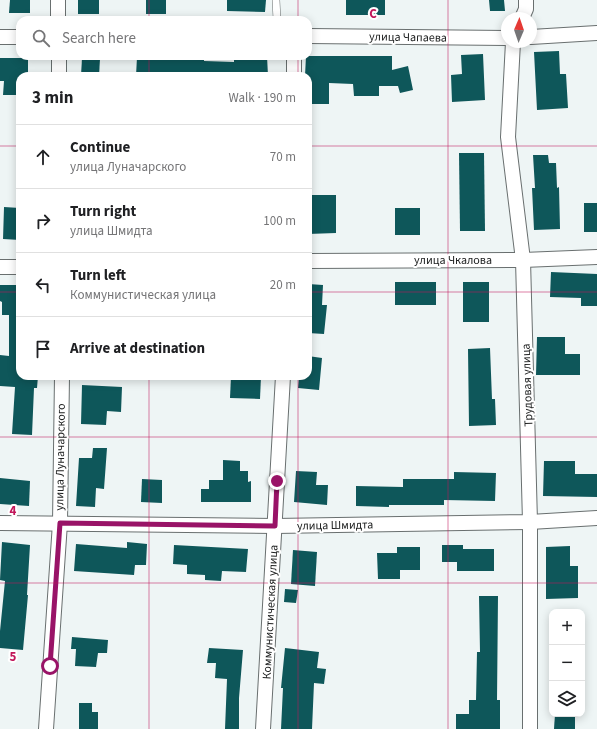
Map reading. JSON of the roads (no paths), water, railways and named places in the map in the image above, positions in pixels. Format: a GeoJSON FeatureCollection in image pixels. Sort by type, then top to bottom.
{"type":"FeatureCollection","features":[{"type":"Feature","properties":{"kind":"street"},"geometry":{"type":"LineString","coordinates":[[58,0],[58,16]]}},
{"type":"Feature","properties":{"kind":"street"},"geometry":{"type":"LineString","coordinates":[[525,12],[526,0]]}},
{"type":"Feature","properties":{"kind":"street"},"geometry":{"type":"LineString","coordinates":[[537,37],[597,33]]}},
{"type":"Feature","properties":{"kind":"street","name":"улица Чапаева"},"geometry":{"type":"LineString","coordinates":[[312,36],[501,38]]}},
{"type":"Feature","properties":{"kind":"street"},"geometry":{"type":"LineString","coordinates":[[0,37],[16,37]]}},
{"type":"Feature","properties":{"kind":"street","name":"Трудовая улица"},"geometry":{"type":"LineString","coordinates":[[514,48],[508,137],[523,260],[530,522],[530,729]]}},
{"type":"Feature","properties":{"kind":"street"},"geometry":{"type":"LineString","coordinates":[[58,60],[59,72]]}},
{"type":"Feature","properties":{"kind":"street"},"geometry":{"type":"LineString","coordinates":[[294,60],[294,72]]}},
{"type":"Feature","properties":{"kind":"street","name":"улица Чкалова"},"geometry":{"type":"LineString","coordinates":[[312,261],[523,260],[597,257]]}},
{"type":"Feature","properties":{"kind":"street"},"geometry":{"type":"LineString","coordinates":[[0,267],[16,267]]}},
{"type":"Feature","properties":{"kind":"street","name":"улица Луначарского"},"geometry":{"type":"LineString","coordinates":[[46,729],[60,523],[62,380]]}},
{"type":"Feature","properties":{"kind":"street","name":"Коммунистическая улица"},"geometry":{"type":"LineString","coordinates":[[263,729],[283,380]]}},
{"type":"Feature","properties":{"kind":"street","name":"улица Шмидта"},"geometry":{"type":"LineString","coordinates":[[0,523],[275,526],[530,522],[597,518]]}},
{"type":"Feature","properties":{"kind":"lane"},"geometry":{"type":"LineString","coordinates":[[276,0],[277,16]]}}]}
